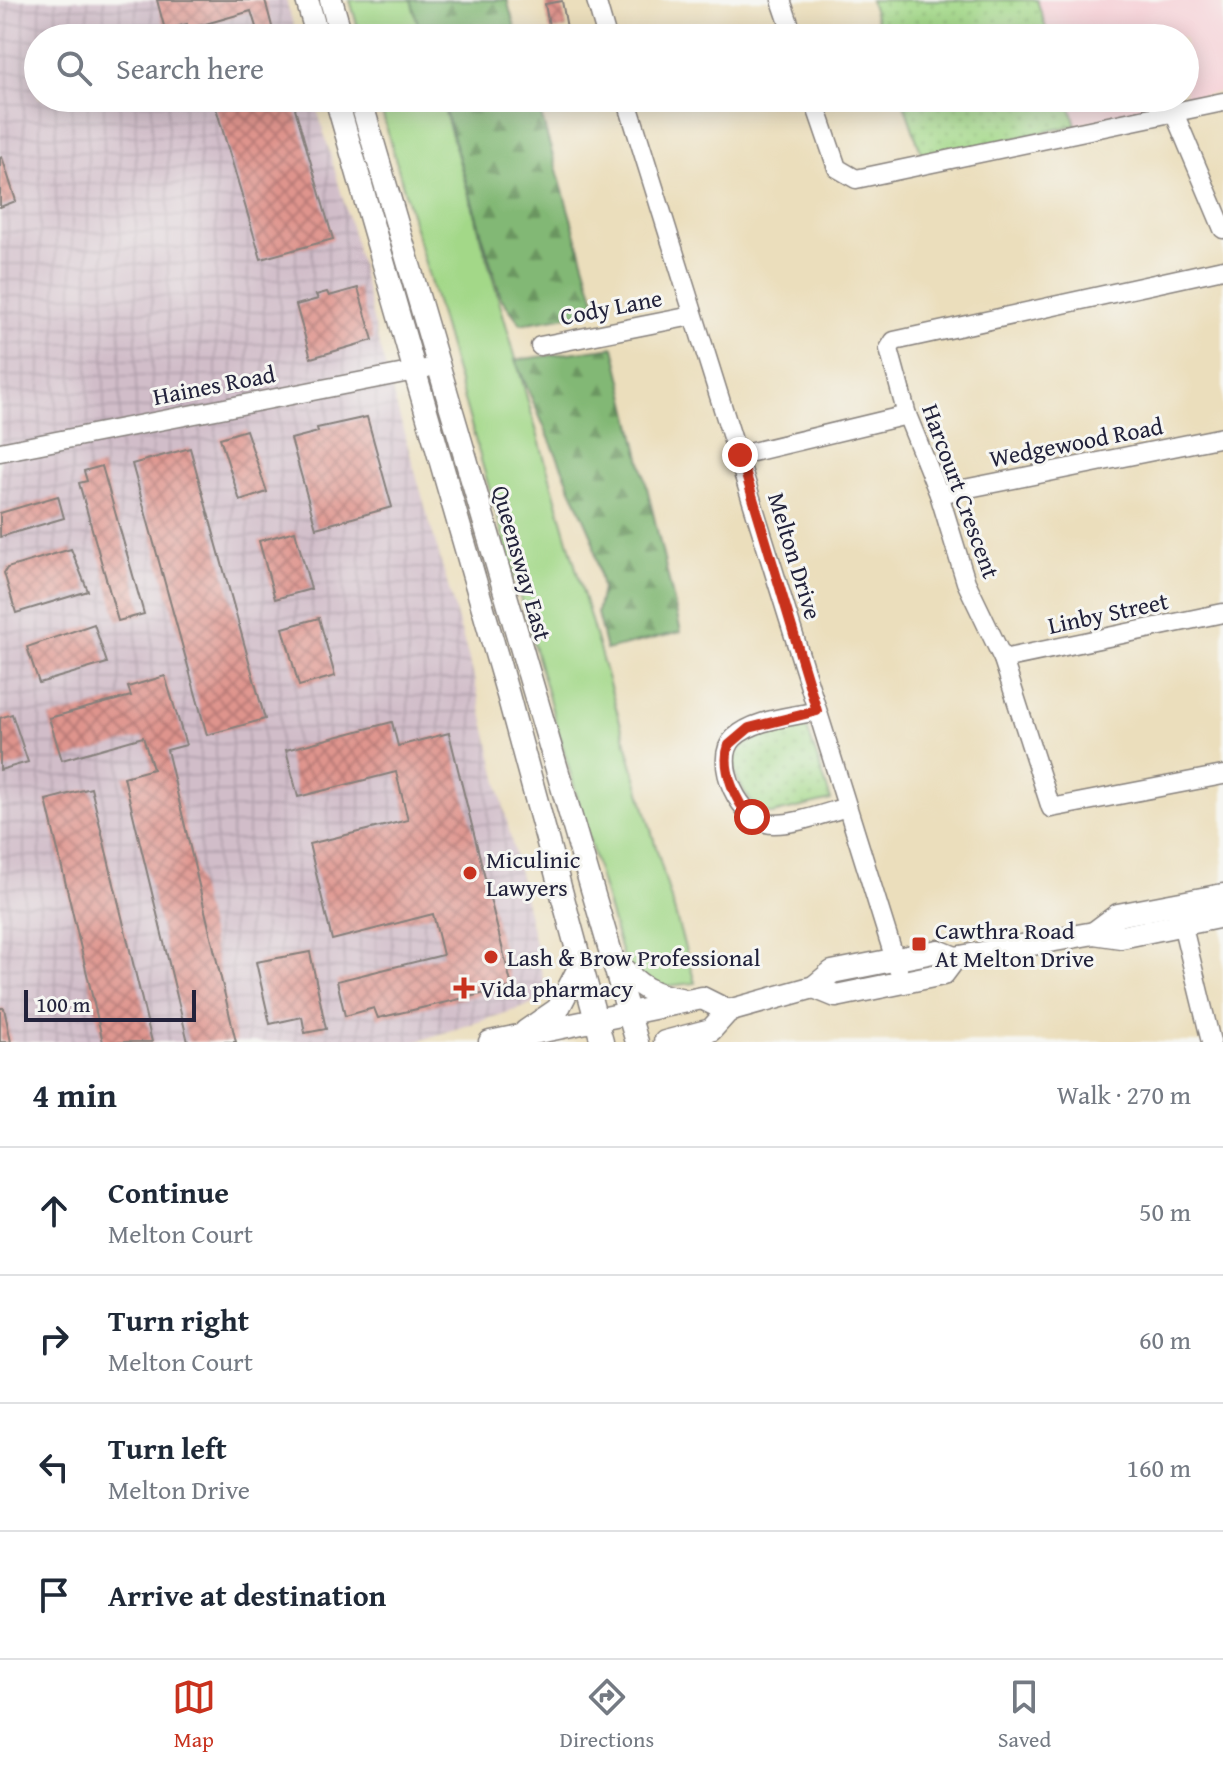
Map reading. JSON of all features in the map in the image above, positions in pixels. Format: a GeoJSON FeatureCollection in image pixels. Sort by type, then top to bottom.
{"type":"FeatureCollection","features":[{"type":"Feature","properties":{"kind":"main road"},"geometry":{"type":"LineString","coordinates":[[307,0],[314,24]]}},
{"type":"Feature","properties":{"kind":"main road"},"geometry":{"type":"LineString","coordinates":[[331,0],[338,24]]}},
{"type":"Feature","properties":{"kind":"main road"},"geometry":{"type":"LineString","coordinates":[[340,112],[508,695],[580,966],[604,1035]]}},
{"type":"Feature","properties":{"kind":"main road","name":"Queensway East"},"geometry":{"type":"LineString","coordinates":[[364,112],[617,962],[637,1042]]}},
{"type":"Feature","properties":{"kind":"main road"},"geometry":{"type":"LineString","coordinates":[[665,1042],[703,1036],[728,1011],[814,987],[832,972],[938,951],[955,958],[1094,933],[1121,937],[1223,895]]}},
{"type":"Feature","properties":{"kind":"main road"},"geometry":{"type":"LineString","coordinates":[[1180,915],[1223,916]]}},
{"type":"Feature","properties":{"kind":"main road"},"geometry":{"type":"LineString","coordinates":[[814,987],[836,996],[903,983],[943,974],[955,958]]}},
{"type":"Feature","properties":{"kind":"main road"},"geometry":{"type":"LineString","coordinates":[[617,962],[638,986],[658,996],[689,1001]]}},
{"type":"Feature","properties":{"kind":"main road"},"geometry":{"type":"LineString","coordinates":[[517,1036],[558,1009],[580,966]]}},
{"type":"Feature","properties":{"kind":"main road"},"geometry":{"type":"LineString","coordinates":[[490,1042],[517,1036],[604,1035],[630,1014],[702,998],[728,1011]]}},
{"type":"Feature","properties":{"kind":"street"},"geometry":{"type":"LineString","coordinates":[[596,0],[603,24]]}},
{"type":"Feature","properties":{"kind":"street"},"geometry":{"type":"LineString","coordinates":[[781,0],[789,24]]}},
{"type":"Feature","properties":{"kind":"street"},"geometry":{"type":"LineString","coordinates":[[1199,108],[1223,102]]}},
{"type":"Feature","properties":{"kind":"street","name":"Melton Drive"},"geometry":{"type":"LineString","coordinates":[[630,112],[903,983]]}},
{"type":"Feature","properties":{"kind":"street"},"geometry":{"type":"LineString","coordinates":[[818,112],[837,168],[845,176],[866,178],[1186,112]]}},
{"type":"Feature","properties":{"kind":"street"},"geometry":{"type":"LineString","coordinates":[[1175,115],[1223,229]]}},
{"type":"Feature","properties":{"kind":"street","name":"Harcourt Crescent"},"geometry":{"type":"LineString","coordinates":[[1223,269],[894,341],[889,349],[907,415],[939,494],[966,582],[1003,659],[1051,808],[1223,775]]}},
{"type":"Feature","properties":{"kind":"street","name":"Cody Lane"},"geometry":{"type":"LineString","coordinates":[[540,346],[692,316]]}},
{"type":"Feature","properties":{"kind":"street","name":"Haines Road"},"geometry":{"type":"LineString","coordinates":[[0,452],[438,366]]}},
{"type":"Feature","properties":{"kind":"street"},"geometry":{"type":"LineString","coordinates":[[740,455],[907,415]]}},
{"type":"Feature","properties":{"kind":"street","name":"Wedgewood Road"},"geometry":{"type":"LineString","coordinates":[[939,494],[1223,437]]}},
{"type":"Feature","properties":{"kind":"street","name":"Linby Street"},"geometry":{"type":"LineString","coordinates":[[1003,659],[1223,613]]}},
{"type":"Feature","properties":{"kind":"street"},"geometry":{"type":"LineString","coordinates":[[817,711],[756,726],[734,738],[726,752],[726,762],[738,804],[752,817],[775,824],[847,807]]}},
{"type":"Feature","properties":{"kind":"street"},"geometry":{"type":"LineString","coordinates":[[1180,915],[1215,1038]]}},
{"type":"Feature","properties":{"kind":"shaded area"},"geometry":{"type":"Polygon","coordinates":[[[0,0],[286,0],[293,24],[24,24],[24,112],[318,112],[354,237],[380,349],[473,673],[546,991],[531,1005],[415,1042],[0,1042],[0,0]]]}},
{"type":"Feature","properties":{"kind":"shaded area"},"geometry":{"type":"Polygon","coordinates":[[[1037,0],[1220,0],[1223,8],[1223,91],[1199,97],[1199,24],[1045,24],[1037,0]]]}},
{"type":"Feature","properties":{"kind":"shaded area"},"geometry":{"type":"Polygon","coordinates":[[[1072,112],[1132,112],[1076,125],[1072,112]]]}},
{"type":"Feature","properties":{"kind":"green space"},"geometry":{"type":"Polygon","coordinates":[[[350,0],[413,0],[420,24],[357,24],[350,0]]]}},
{"type":"Feature","properties":{"kind":"green space"},"geometry":{"type":"Polygon","coordinates":[[[411,0],[507,0],[514,24],[418,24],[411,0]]]}},
{"type":"Feature","properties":{"kind":"green space"},"geometry":{"type":"Polygon","coordinates":[[[870,0],[1037,0],[1045,24],[878,24],[870,0]]]}},
{"type":"Feature","properties":{"kind":"green space"},"geometry":{"type":"Polygon","coordinates":[[[382,112],[445,112],[695,983],[632,990],[382,112]]]}},
{"type":"Feature","properties":{"kind":"green space"},"geometry":{"type":"Polygon","coordinates":[[[445,112],[540,112],[598,311],[521,324],[501,298],[445,112]]]}},
{"type":"Feature","properties":{"kind":"green space"},"geometry":{"type":"Polygon","coordinates":[[[907,112],[1072,112],[1076,125],[923,158],[907,112]]]}},
{"type":"Feature","properties":{"kind":"green space"},"geometry":{"type":"Polygon","coordinates":[[[614,347],[681,632],[606,650],[597,613],[602,589],[592,536],[515,360],[614,347]]]}},
{"type":"Feature","properties":{"kind":"green space"},"geometry":{"type":"Polygon","coordinates":[[[806,725],[831,800],[772,814],[759,812],[743,790],[735,772],[734,759],[740,749],[751,741],[806,725]]]}},
{"type":"Feature","properties":{"kind":"building"},"geometry":{"type":"Polygon","coordinates":[[[157,0],[265,0],[271,24],[255,24],[251,11],[206,24],[163,24],[157,0]]]}},
{"type":"Feature","properties":{"kind":"building"},"geometry":{"type":"Polygon","coordinates":[[[562,1],[566,24],[549,24],[545,4],[562,1]]]}},
{"type":"Feature","properties":{"kind":"building"},"geometry":{"type":"Polygon","coordinates":[[[217,112],[296,112],[333,239],[261,259],[217,112]]]}},
{"type":"Feature","properties":{"kind":"building"},"geometry":{"type":"Polygon","coordinates":[[[0,158],[16,201],[0,207],[0,158]]]}},
{"type":"Feature","properties":{"kind":"building"},"geometry":{"type":"Polygon","coordinates":[[[358,288],[373,340],[311,358],[296,305],[318,299],[316,295],[327,292],[329,296],[358,288]]]}},
{"type":"Feature","properties":{"kind":"building"},"geometry":{"type":"Polygon","coordinates":[[[367,417],[392,507],[316,528],[291,439],[318,432],[317,428],[367,417]]]}},
{"type":"Feature","properties":{"kind":"building"},"geometry":{"type":"Polygon","coordinates":[[[246,430],[267,492],[240,501],[220,438],[246,430]]]}},
{"type":"Feature","properties":{"kind":"building"},"geometry":{"type":"Polygon","coordinates":[[[190,448],[265,719],[207,735],[132,464],[190,448]]]}},
{"type":"Feature","properties":{"kind":"building"},"geometry":{"type":"Polygon","coordinates":[[[102,466],[144,614],[118,621],[79,483],[87,481],[84,471],[102,466]]]}},
{"type":"Feature","properties":{"kind":"building"},"geometry":{"type":"Polygon","coordinates":[[[58,496],[64,518],[0,537],[0,513],[58,496]]]}},
{"type":"Feature","properties":{"kind":"building"},"geometry":{"type":"Polygon","coordinates":[[[295,531],[311,589],[275,599],[259,541],[295,531]]]}},
{"type":"Feature","properties":{"kind":"building"},"geometry":{"type":"Polygon","coordinates":[[[71,549],[88,591],[16,613],[4,573],[7,568],[71,549]]]}},
{"type":"Feature","properties":{"kind":"building"},"geometry":{"type":"Polygon","coordinates":[[[319,618],[335,676],[299,686],[283,628],[319,618]]]}},
{"type":"Feature","properties":{"kind":"building"},"geometry":{"type":"Polygon","coordinates":[[[94,624],[107,663],[39,683],[27,647],[94,624]]]}},
{"type":"Feature","properties":{"kind":"building"},"geometry":{"type":"Polygon","coordinates":[[[165,676],[186,745],[167,750],[236,1042],[188,1042],[124,777],[153,769],[143,737],[62,760],[49,718],[131,696],[128,687],[165,676]]]}},
{"type":"Feature","properties":{"kind":"building"},"geometry":{"type":"Polygon","coordinates":[[[12,714],[28,762],[0,770],[0,718],[12,714]]]}},
{"type":"Feature","properties":{"kind":"building"},"geometry":{"type":"Polygon","coordinates":[[[392,722],[398,746],[449,733],[512,987],[378,1018],[374,1008],[345,1016],[337,981],[443,955],[433,914],[332,940],[309,844],[408,820],[396,772],[298,797],[286,750],[392,722]]]}},
{"type":"Feature","properties":{"kind":"building"},"geometry":{"type":"Polygon","coordinates":[[[91,788],[152,1042],[103,1042],[46,800],[91,788]]]}},
{"type":"Feature","properties":{"kind":"building"},"geometry":{"type":"Polygon","coordinates":[[[310,952],[326,1029],[305,1033],[302,1017],[270,1024],[256,962],[310,952]]]}},
{"type":"Feature","properties":{"kind":"building"},"geometry":{"type":"Polygon","coordinates":[[[0,1008],[4,1008],[11,1042],[0,1042],[0,1008]]]}},
{"type":"Feature","properties":{"kind":"place","name":"Miculinic Lawyers"},"geometry":{"type":"Point","coordinates":[470,873]}},
{"type":"Feature","properties":{"kind":"place","name":"Cawthra Road At Melton Drive"},"geometry":{"type":"Point","coordinates":[919,944]}},
{"type":"Feature","properties":{"kind":"place","name":"Lash & Brow Professional"},"geometry":{"type":"Point","coordinates":[491,957]}},
{"type":"Feature","properties":{"kind":"place","name":"Vida pharmacy"},"geometry":{"type":"Point","coordinates":[464,988]}},
{"type":"Feature","properties":{"kind":"route"},"geometry":{"type":"LineString","coordinates":[[740,455],[817,711],[749,728],[729,745],[726,762],[738,804],[752,817]]}}]}
